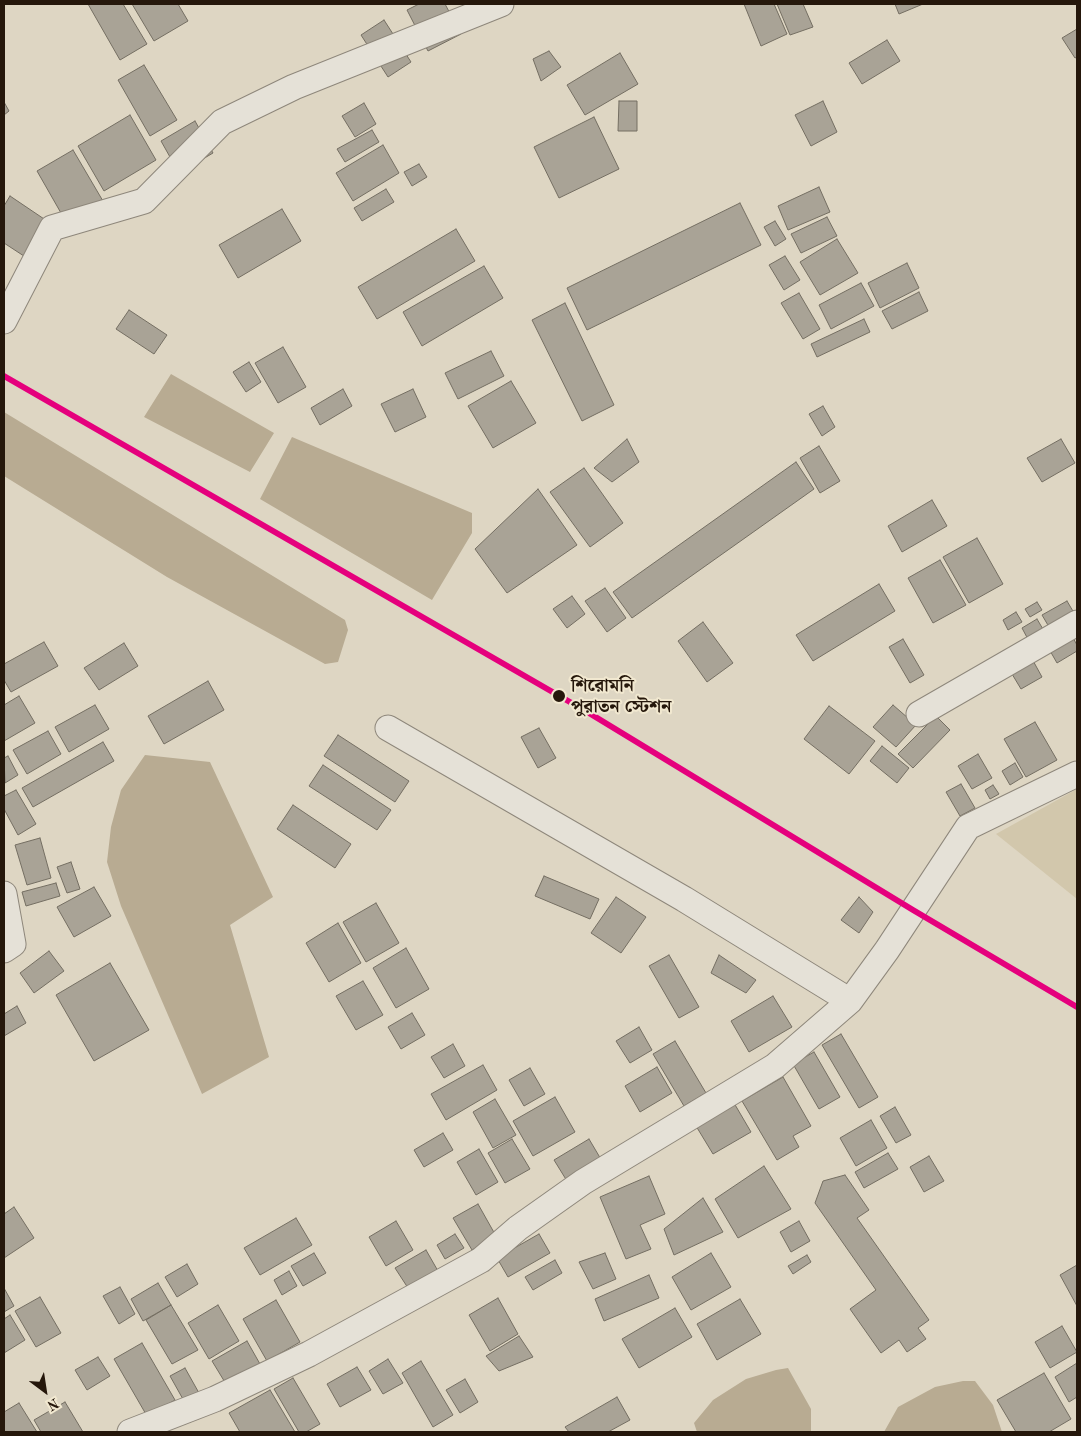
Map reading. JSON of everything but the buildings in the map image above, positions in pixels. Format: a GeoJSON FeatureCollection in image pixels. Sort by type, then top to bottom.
{"type":"FeatureCollection","features":[{"type":"Feature","properties":{"kind":"street"},"geometry":{"type":"LineString","coordinates":[[4,321],[52,228],[144,201],[222,122],[294,87],[501,4]]}},
{"type":"Feature","properties":{"kind":"street"},"geometry":{"type":"LineString","coordinates":[[919,714],[1077,623]]}},
{"type":"Feature","properties":{"kind":"street"},"geometry":{"type":"LineString","coordinates":[[388,728],[675,894],[850,1001]]}},
{"type":"Feature","properties":{"kind":"street"},"geometry":{"type":"LineString","coordinates":[[130,1432],[215,1399],[309,1354],[481,1260],[518,1228],[583,1182],[775,1066],[850,1001],[887,950],[968,827],[1077,774]]}},
{"type":"Feature","properties":{"kind":"street"},"geometry":{"type":"LineString","coordinates":[[4,894],[13,944],[4,950]]}},
{"type":"Feature","properties":{"kind":"shaded area"},"geometry":{"type":"Polygon","coordinates":[[[171,374],[274,433],[250,472],[144,417],[171,374]]]}},
{"type":"Feature","properties":{"kind":"shaded area"},"geometry":{"type":"Polygon","coordinates":[[[4,412],[345,620],[348,630],[338,662],[325,664],[167,577],[4,476],[4,412]]]}},
{"type":"Feature","properties":{"kind":"shaded area"},"geometry":{"type":"Polygon","coordinates":[[[292,437],[472,513],[472,533],[432,600],[260,499],[292,437]]]}},
{"type":"Feature","properties":{"kind":"shaded area"},"geometry":{"type":"Polygon","coordinates":[[[145,755],[210,762],[273,897],[230,925],[269,1057],[202,1094],[121,906],[107,862],[111,827],[121,790],[145,755]]]}},
{"type":"Feature","properties":{"kind":"shaded area"},"geometry":{"type":"Polygon","coordinates":[[[1077,789],[1077,899],[996,834],[1077,789]]]}},
{"type":"Feature","properties":{"kind":"shaded area"},"geometry":{"type":"Polygon","coordinates":[[[788,1368],[811,1409],[811,1432],[697,1432],[694,1423],[713,1400],[746,1379],[788,1368]]]}},
{"type":"Feature","properties":{"kind":"shaded area"},"geometry":{"type":"Polygon","coordinates":[[[963,1381],[975,1381],[993,1405],[1002,1432],[884,1432],[898,1407],[935,1387],[963,1381]]]}},
{"type":"Feature","properties":{"kind":"transit line"},"geometry":{"type":"LineString","coordinates":[[4,376],[589,713],[913,910],[1077,1007]]}},
{"type":"Feature","properties":{"kind":"place","name":"শিরোমনি পুরাতন স্টেশন"},"geometry":{"type":"Point","coordinates":[559,696]}}]}
